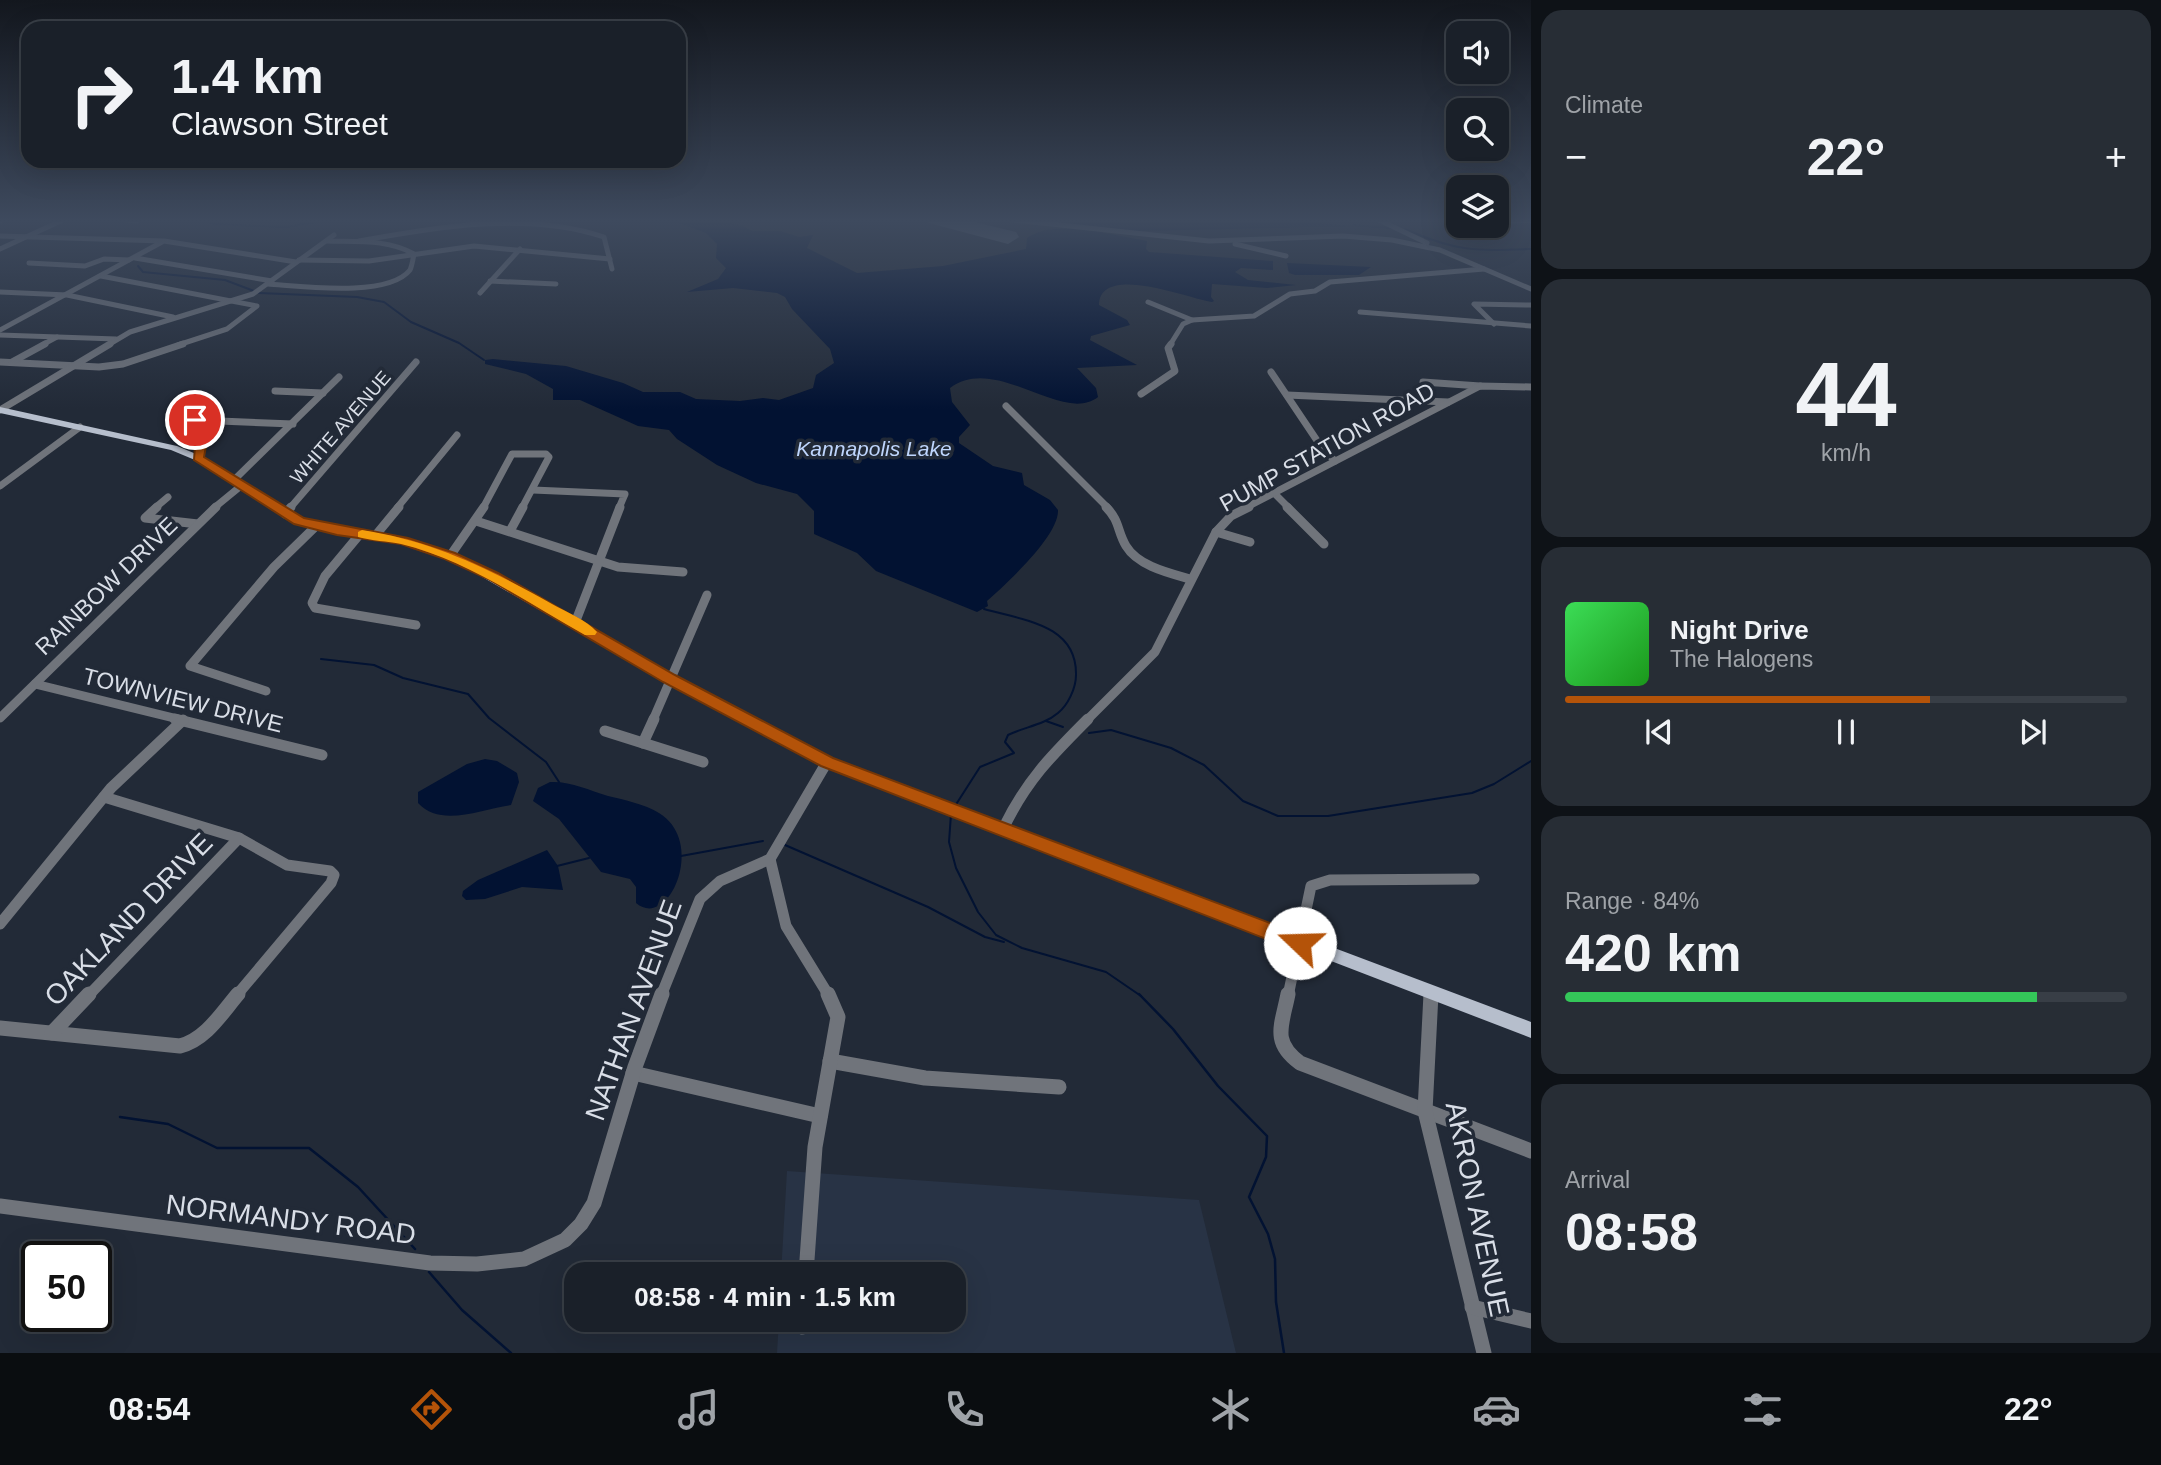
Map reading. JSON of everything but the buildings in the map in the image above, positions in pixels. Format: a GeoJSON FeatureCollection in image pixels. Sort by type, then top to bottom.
{"type":"FeatureCollection","features":[{"type":"Feature","properties":{"kind":"main road"},"geometry":{"type":"LineString","coordinates":[[0,410],[151,441],[198,458],[285,514],[315,527],[403,540],[450,556],[575,623],[669,679],[827,762],[1531,1030]]}},
{"type":"Feature","properties":{"kind":"street"},"geometry":{"type":"LineString","coordinates":[[0,332],[90,282]]}},
{"type":"Feature","properties":{"kind":"street"},"geometry":{"type":"LineString","coordinates":[[0,362],[122,364],[227,328],[257,306],[134,282]]}},
{"type":"Feature","properties":{"kind":"street"},"geometry":{"type":"LineString","coordinates":[[0,410],[140,328],[236,301],[270,282]]}},
{"type":"Feature","properties":{"kind":"street"},"geometry":{"type":"LineString","coordinates":[[272,282],[355,288],[380,286],[388,282]]}},
{"type":"Feature","properties":{"kind":"street"},"geometry":{"type":"LineString","coordinates":[[480,293],[489,282]]}},
{"type":"Feature","properties":{"kind":"street"},"geometry":{"type":"LineString","coordinates":[[515,282],[556,284]]}},
{"type":"Feature","properties":{"kind":"street"},"geometry":{"type":"LineString","coordinates":[[1141,394],[1175,371],[1168,348],[1183,324],[1192,320],[1254,316],[1290,294],[1315,291],[1330,282]]}},
{"type":"Feature","properties":{"kind":"street"},"geometry":{"type":"LineString","coordinates":[[1515,282],[1531,289]]}},
{"type":"Feature","properties":{"kind":"street"},"geometry":{"type":"LineString","coordinates":[[0,292],[67,295],[177,318]]}},
{"type":"Feature","properties":{"kind":"street"},"geometry":{"type":"LineString","coordinates":[[0,300],[14,292]]}},
{"type":"Feature","properties":{"kind":"street"},"geometry":{"type":"LineString","coordinates":[[1148,302],[1192,320]]}},
{"type":"Feature","properties":{"kind":"street"},"geometry":{"type":"LineString","coordinates":[[1494,324],[1474,304],[1531,305]]}},
{"type":"Feature","properties":{"kind":"street"},"geometry":{"type":"LineString","coordinates":[[1360,313],[1531,326]]}},
{"type":"Feature","properties":{"kind":"street"},"geometry":{"type":"LineString","coordinates":[[0,332],[116,340]]}},
{"type":"Feature","properties":{"kind":"street"},"geometry":{"type":"LineString","coordinates":[[11,362],[57,337]]}},
{"type":"Feature","properties":{"kind":"street","name":"WHITE AVENUE"},"geometry":{"type":"LineString","coordinates":[[285,514],[416,362]]}},
{"type":"Feature","properties":{"kind":"street"},"geometry":{"type":"LineString","coordinates":[[1271,372],[1322,448],[1335,461]]}},
{"type":"Feature","properties":{"kind":"street","name":"RAINBOW DRIVE"},"geometry":{"type":"LineString","coordinates":[[0,718],[198,524],[339,377]]}},
{"type":"Feature","properties":{"kind":"street"},"geometry":{"type":"LineString","coordinates":[[1423,382],[1480,386]]}},
{"type":"Feature","properties":{"kind":"street","name":"PUMP STATION ROAD"},"geometry":{"type":"LineString","coordinates":[[1003,830],[1021,792],[1047,760],[1155,652],[1216,532],[1231,516],[1480,386],[1531,387]]}},
{"type":"Feature","properties":{"kind":"street"},"geometry":{"type":"LineString","coordinates":[[275,391],[323,393]]}},
{"type":"Feature","properties":{"kind":"street"},"geometry":{"type":"LineString","coordinates":[[1287,395],[1448,402]]}},
{"type":"Feature","properties":{"kind":"street"},"geometry":{"type":"LineString","coordinates":[[1006,405],[1116,518],[1126,547],[1159,570],[1190,579]]}},
{"type":"Feature","properties":{"kind":"street"},"geometry":{"type":"LineString","coordinates":[[198,458],[201,446],[195,420],[293,424]]}},
{"type":"Feature","properties":{"kind":"street"},"geometry":{"type":"LineString","coordinates":[[0,486],[80,427]]}},
{"type":"Feature","properties":{"kind":"street"},"geometry":{"type":"LineString","coordinates":[[375,536],[457,435]]}},
{"type":"Feature","properties":{"kind":"street"},"geometry":{"type":"LineString","coordinates":[[450,556],[476,521],[512,454],[546,454],[549,457],[510,531]]}},
{"type":"Feature","properties":{"kind":"street"},"geometry":{"type":"LineString","coordinates":[[533,490],[625,494],[575,623]]}},
{"type":"Feature","properties":{"kind":"street"},"geometry":{"type":"LineString","coordinates":[[1274,493],[1324,544]]}},
{"type":"Feature","properties":{"kind":"street"},"geometry":{"type":"LineString","coordinates":[[168,497],[145,518],[198,524]]}},
{"type":"Feature","properties":{"kind":"street"},"geometry":{"type":"LineString","coordinates":[[476,521],[618,567],[682,572]]}},
{"type":"Feature","properties":{"kind":"street"},"geometry":{"type":"LineString","coordinates":[[266,691],[190,666],[274,566],[315,527]]}},
{"type":"Feature","properties":{"kind":"street"},"geometry":{"type":"LineString","coordinates":[[1216,532],[1250,542]]}},
{"type":"Feature","properties":{"kind":"street"},"geometry":{"type":"LineString","coordinates":[[360,534],[325,576],[312,603],[315,608],[416,625]]}},
{"type":"Feature","properties":{"kind":"street"},"geometry":{"type":"LineString","coordinates":[[643,743],[707,595]]}},
{"type":"Feature","properties":{"kind":"street","name":"TOWNVIEW DRIVE"},"geometry":{"type":"LineString","coordinates":[[35,684],[322,755]]}},
{"type":"Feature","properties":{"kind":"street"},"geometry":{"type":"LineString","coordinates":[[0,924],[104,797],[183,720]]}},
{"type":"Feature","properties":{"kind":"street"},"geometry":{"type":"LineString","coordinates":[[605,731],[703,762]]}},
{"type":"Feature","properties":{"kind":"street"},"geometry":{"type":"LineString","coordinates":[[807,1262],[812,1180],[820,1116],[838,1017],[832,997],[797,946],[778,908],[770,859],[827,762]]}},
{"type":"Feature","properties":{"kind":"street"},"geometry":{"type":"LineString","coordinates":[[0,1028],[180,1046],[192,1043],[204,1034],[331,883],[334,875],[321,868],[277,861],[239,838],[104,797]]}},
{"type":"Feature","properties":{"kind":"street","name":"OAKLAND DRIVE"},"geometry":{"type":"LineString","coordinates":[[52,1033],[239,838]]}},
{"type":"Feature","properties":{"kind":"street","name":"NATHAN AVENUE"},"geometry":{"type":"LineString","coordinates":[[571,1237],[587,1220],[594,1203],[633,1073],[687,925],[700,899],[720,881],[770,859]]}},
{"type":"Feature","properties":{"kind":"street"},"geometry":{"type":"LineString","coordinates":[[1474,878],[1330,880],[1311,886],[1279,1037],[1286,1053],[1300,1063],[1531,1151]]}},
{"type":"Feature","properties":{"kind":"street","name":"AKRON AVENUE"},"geometry":{"type":"LineString","coordinates":[[1431,992],[1425,1111],[1484,1353]]}},
{"type":"Feature","properties":{"kind":"street"},"geometry":{"type":"LineString","coordinates":[[830,1061],[925,1078],[1059,1087]]}},
{"type":"Feature","properties":{"kind":"street"},"geometry":{"type":"LineString","coordinates":[[633,1073],[820,1116]]}},
{"type":"Feature","properties":{"kind":"street","name":"NORMANDY ROAD"},"geometry":{"type":"LineString","coordinates":[[0,1206],[448,1264],[527,1259],[552,1250],[571,1237]]}},
{"type":"Feature","properties":{"kind":"street"},"geometry":{"type":"LineString","coordinates":[[1472,1307],[1531,1321]]}},
{"type":"Feature","properties":{"kind":"shaded area"},"geometry":{"type":"Polygon","coordinates":[[[787,1171],[1199,1200],[1236,1353],[777,1353],[778,1332],[966,1332],[966,1262],[782,1262],[787,1171]]]}},
{"type":"Feature","properties":{"kind":"water","name":"Kannapolis Lake"},"geometry":{"type":"Polygon","coordinates":[[[711,282],[1269,282],[1296,285],[1267,288],[1212,284],[1212,302],[1130,285],[1114,286],[1103,292],[1099,305],[1127,320],[1130,325],[1091,336],[1090,340],[1137,365],[1077,368],[1096,388],[1098,397],[1083,403],[1066,402],[987,379],[968,379],[950,388],[952,402],[970,425],[959,437],[959,443],[993,466],[1022,473],[1024,485],[1050,500],[1058,510],[1056,521],[1041,546],[987,601],[988,606],[977,612],[876,571],[857,553],[814,534],[814,511],[797,494],[756,483],[717,465],[677,439],[669,430],[638,426],[580,400],[553,400],[553,389],[526,374],[485,364],[485,360],[493,359],[566,366],[623,383],[643,392],[680,392],[696,399],[740,401],[763,398],[779,400],[813,388],[816,375],[834,363],[830,349],[792,309],[785,297],[777,293],[733,288],[687,292],[711,282]]]}},
{"type":"Feature","properties":{"kind":"water"},"geometry":{"type":"Polygon","coordinates":[[[485,759],[497,761],[517,773],[519,782],[511,805],[450,816],[427,810],[418,803],[418,792],[467,764],[485,759]]]}},
{"type":"Feature","properties":{"kind":"water"},"geometry":{"type":"Polygon","coordinates":[[[550,782],[572,784],[641,805],[659,813],[673,826],[680,843],[682,862],[678,879],[660,905],[648,908],[636,903],[636,887],[630,879],[601,872],[559,819],[533,801],[538,788],[550,782]]]}},
{"type":"Feature","properties":{"kind":"water"},"geometry":{"type":"Polygon","coordinates":[[[547,850],[558,866],[563,890],[522,887],[485,899],[466,900],[462,896],[463,891],[478,880],[547,850]]]}},
{"type":"Feature","properties":{"kind":"waterway"},"geometry":{"type":"LineString","coordinates":[[231,282],[254,291]]}},
{"type":"Feature","properties":{"kind":"waterway"},"geometry":{"type":"LineString","coordinates":[[259,293],[357,297],[384,302],[411,322],[459,343],[484,360]]}},
{"type":"Feature","properties":{"kind":"waterway"},"geometry":{"type":"LineString","coordinates":[[955,806],[980,767],[1014,753],[1005,742],[1008,735],[1047,720],[1062,710],[1076,680],[1074,658],[1057,635],[1030,621],[984,609]]}},
{"type":"Feature","properties":{"kind":"waterway"},"geometry":{"type":"LineString","coordinates":[[321,659],[374,665],[403,678],[468,694],[489,718],[546,762],[559,782]]}},
{"type":"Feature","properties":{"kind":"waterway"},"geometry":{"type":"LineString","coordinates":[[1046,721],[1063,727]]}},
{"type":"Feature","properties":{"kind":"waterway"},"geometry":{"type":"LineString","coordinates":[[1089,733],[1111,730],[1171,748],[1204,765],[1243,801],[1278,816],[1328,816],[1472,793],[1494,784],[1531,761]]}},
{"type":"Feature","properties":{"kind":"waterway"},"geometry":{"type":"LineString","coordinates":[[951,814],[949,842],[956,868],[978,912],[996,935],[1022,948],[1106,972],[1141,996]]}},
{"type":"Feature","properties":{"kind":"waterway"},"geometry":{"type":"LineString","coordinates":[[681,856],[763,841]]}},
{"type":"Feature","properties":{"kind":"waterway"},"geometry":{"type":"LineString","coordinates":[[785,845],[928,907],[985,937],[1004,942]]}},
{"type":"Feature","properties":{"kind":"waterway"},"geometry":{"type":"LineString","coordinates":[[557,866],[589,858]]}},
{"type":"Feature","properties":{"kind":"waterway"},"geometry":{"type":"LineString","coordinates":[[1141,996],[1173,1029],[1218,1086],[1267,1136],[1266,1157],[1249,1197],[1268,1234],[1275,1259],[1276,1302],[1284,1353]]}},
{"type":"Feature","properties":{"kind":"waterway"},"geometry":{"type":"LineString","coordinates":[[120,1117],[168,1124],[217,1148],[309,1148],[358,1187],[415,1249]]}},
{"type":"Feature","properties":{"kind":"waterway"},"geometry":{"type":"LineString","coordinates":[[429,1272],[462,1310],[511,1353]]}},
{"type":"Feature","properties":{"kind":"slow traffic"},"geometry":{"type":"LineString","coordinates":[[362,534],[403,540],[450,556],[493,576],[590,632]]}},
{"type":"Feature","properties":{"kind":"route"},"geometry":{"type":"LineString","coordinates":[[195,420],[201,446],[198,458],[299,521],[315,527],[403,540],[450,556],[493,576],[669,679],[827,762],[1300,943]]}}]}
